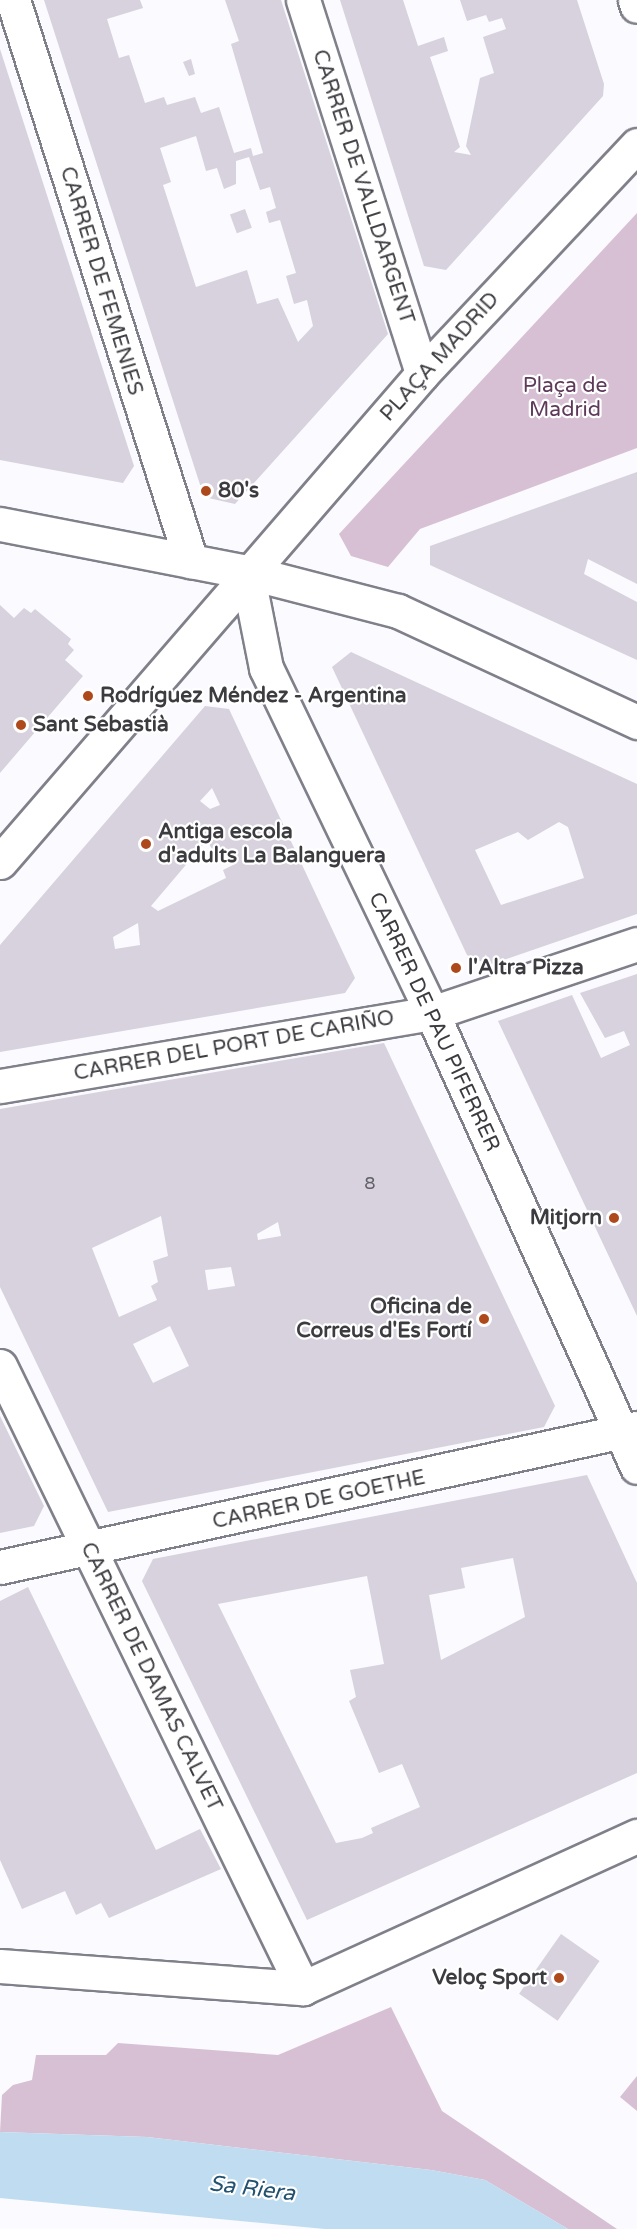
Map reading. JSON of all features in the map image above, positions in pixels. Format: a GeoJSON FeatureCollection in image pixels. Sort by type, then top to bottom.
{"type":"FeatureCollection","features":[{"type":"Feature","properties":{"kind":"street","name":"CARRER DE FEMENIES"},"geometry":{"type":"LineString","coordinates":[[13,0],[191,561]]}},
{"type":"Feature","properties":{"kind":"street","name":"CARRER DE VALLDARGENT"},"geometry":{"type":"LineString","coordinates":[[303,0],[423,374]]}},
{"type":"Feature","properties":{"kind":"street"},"geometry":{"type":"LineString","coordinates":[[635,0],[637,6]]}},
{"type":"Feature","properties":{"kind":"street","name":"PLAÇA MADRID"},"geometry":{"type":"LineString","coordinates":[[0,862],[247,572],[423,374],[637,145]]}},
{"type":"Feature","properties":{"kind":"street"},"geometry":{"type":"LineString","coordinates":[[0,524],[247,572],[398,611],[637,722]]}},
{"type":"Feature","properties":{"kind":"street","name":"CARRER DE PAU PIFERRER"},"geometry":{"type":"LineString","coordinates":[[247,572],[266,668],[432,1012],[630,1432],[637,1467]]}},
{"type":"Feature","properties":{"kind":"street","name":"CARRER DEL PORT DE CARIÑO"},"geometry":{"type":"LineString","coordinates":[[0,1086],[432,1012],[637,944]]}},
{"type":"Feature","properties":{"kind":"street","name":"CARRER DE DAMAS CALVET"},"geometry":{"type":"LineString","coordinates":[[0,1366],[303,1988]]}},
{"type":"Feature","properties":{"kind":"street","name":"CARRER DE GOETHE"},"geometry":{"type":"LineString","coordinates":[[0,1567],[89,1550],[630,1432]]}},
{"type":"Feature","properties":{"kind":"street"},"geometry":{"type":"LineString","coordinates":[[0,1966],[303,1988],[637,1836]]}},
{"type":"Feature","properties":{"kind":"green space","name":"Plaça de Madrid"},"geometry":{"type":"Polygon","coordinates":[[[637,213],[637,448],[420,529],[388,567],[351,556],[339,534],[637,213]]]}},
{"type":"Feature","properties":{"kind":"green space"},"geometry":{"type":"Polygon","coordinates":[[[391,2007],[442,2111],[617,2229],[568,2229],[485,2180],[431,2170],[147,2137],[0,2132],[2,2095],[13,2085],[32,2080],[36,2055],[106,2055],[118,2043],[278,2055],[391,2007]]]}},
{"type":"Feature","properties":{"kind":"green space"},"geometry":{"type":"Polygon","coordinates":[[[637,2076],[637,2111],[620,2097],[637,2076]]]}},
{"type":"Feature","properties":{"kind":"water","name":"Sa Riera"},"geometry":{"type":"Polygon","coordinates":[[[0,2132],[147,2137],[431,2170],[485,2180],[568,2229],[325,2229],[0,2198],[0,2132]]]}},
{"type":"Feature","properties":{"kind":"building"},"geometry":{"type":"Polygon","coordinates":[[[44,0],[140,0],[143,8],[107,19],[119,58],[129,55],[145,103],[164,97],[167,105],[195,97],[201,113],[219,107],[234,153],[251,148],[253,156],[263,153],[231,44],[239,41],[225,0],[281,0],[388,334],[235,504],[204,497],[44,0]],[[196,136],[160,148],[171,182],[163,185],[196,287],[247,270],[257,304],[278,298],[298,342],[313,326],[307,300],[294,304],[286,276],[296,273],[280,220],[269,223],[266,212],[276,208],[270,187],[260,190],[249,157],[236,161],[236,184],[224,189],[217,168],[206,171],[196,136]]]}},
{"type":"Feature","properties":{"kind":"building"},"geometry":{"type":"Polygon","coordinates":[[[340,0],[403,0],[418,46],[444,37],[448,51],[430,57],[460,147],[454,152],[471,155],[466,146],[480,78],[494,73],[483,37],[506,29],[502,18],[489,22],[486,15],[467,21],[460,0],[577,0],[604,84],[603,96],[446,270],[424,266],[340,0]]]}},
{"type":"Feature","properties":{"kind":"building"},"geometry":{"type":"Polygon","coordinates":[[[0,49],[134,466],[123,483],[0,460],[0,49]]]}},
{"type":"Feature","properties":{"kind":"building"},"geometry":{"type":"Polygon","coordinates":[[[191,59],[195,74],[189,76],[183,62],[191,59]]]}},
{"type":"Feature","properties":{"kind":"building"},"geometry":{"type":"Polygon","coordinates":[[[245,209],[252,228],[237,233],[230,214],[245,209]]]}},
{"type":"Feature","properties":{"kind":"building"},"geometry":{"type":"Polygon","coordinates":[[[637,472],[637,584],[588,559],[584,574],[637,602],[637,660],[430,565],[430,546],[637,472]]]}},
{"type":"Feature","properties":{"kind":"building","name":"Sant Sebastià"},"geometry":{"type":"Polygon","coordinates":[[[0,605],[14,618],[24,608],[31,613],[35,609],[71,639],[68,644],[74,650],[65,660],[83,676],[0,773],[0,605]]]}},
{"type":"Feature","properties":{"kind":"building"},"geometry":{"type":"Polygon","coordinates":[[[351,652],[637,784],[637,914],[489,965],[467,955],[332,667],[351,652]],[[559,822],[528,840],[518,832],[475,850],[501,905],[584,878],[568,827],[559,822]]]}},
{"type":"Feature","properties":{"kind":"building"},"geometry":{"type":"Polygon","coordinates":[[[205,706],[229,709],[355,978],[345,993],[0,1052],[0,945],[205,706]],[[212,788],[200,801],[210,809],[220,805],[212,788]],[[207,840],[151,906],[158,911],[226,878],[223,870],[237,863],[227,849],[215,855],[207,840]],[[138,923],[113,937],[115,949],[140,945],[138,923]]]}},
{"type":"Feature","properties":{"kind":"building"},"geometry":{"type":"Polygon","coordinates":[[[637,974],[637,1316],[498,1021],[572,995],[601,1058],[630,1045],[624,1031],[605,1038],[580,993],[637,974]]]}},
{"type":"Feature","properties":{"kind":"building"},"geometry":{"type":"Polygon","coordinates":[[[384,1043],[555,1406],[544,1427],[108,1512],[0,1287],[0,1109],[384,1043]],[[161,1216],[92,1248],[119,1317],[157,1300],[151,1286],[158,1282],[153,1261],[168,1256],[161,1216]],[[278,1222],[257,1234],[258,1240],[281,1236],[278,1222]],[[231,1267],[205,1270],[208,1290],[235,1286],[231,1267]],[[170,1326],[133,1344],[153,1383],[189,1366],[170,1326]]]}},
{"type":"Feature","properties":{"kind":"building"},"geometry":{"type":"Polygon","coordinates":[[[0,1416],[44,1506],[34,1526],[0,1533],[0,1416]]]}},
{"type":"Feature","properties":{"kind":"building"},"geometry":{"type":"Polygon","coordinates":[[[587,1475],[637,1583],[637,1773],[307,1920],[142,1581],[153,1559],[587,1475]],[[513,1558],[461,1568],[465,1588],[429,1595],[441,1660],[525,1617],[513,1558]],[[367,1576],[218,1604],[336,1843],[362,1838],[373,1833],[371,1828],[420,1807],[402,1764],[379,1773],[349,1701],[356,1697],[350,1670],[384,1664],[367,1576]]]}},
{"type":"Feature","properties":{"kind":"building"},"geometry":{"type":"Polygon","coordinates":[[[28,1587],[156,1850],[200,1829],[221,1869],[109,1918],[101,1903],[76,1915],[65,1891],[22,1909],[0,1860],[0,1601],[28,1587]]]}},
{"type":"Feature","properties":{"kind":"building","name":"Veloç Sport"},"geometry":{"type":"Polygon","coordinates":[[[561,1934],[600,1961],[558,2021],[519,1994],[561,1934]]]}},
{"type":"Feature","properties":{"kind":"place","name":"80's"},"geometry":{"type":"Point","coordinates":[206,491]}},
{"type":"Feature","properties":{"kind":"place","name":"Rodríguez Méndez - Argentina"},"geometry":{"type":"Point","coordinates":[88,696]}},
{"type":"Feature","properties":{"kind":"place","name":"Sant Sebastià"},"geometry":{"type":"Point","coordinates":[21,725]}},
{"type":"Feature","properties":{"kind":"place","name":"Antiga escola d'adults La Balanguera"},"geometry":{"type":"Point","coordinates":[146,844]}},
{"type":"Feature","properties":{"kind":"place","name":"l'Altra Pizza"},"geometry":{"type":"Point","coordinates":[456,968]}},
{"type":"Feature","properties":{"kind":"place","name":"Mitjorn"},"geometry":{"type":"Point","coordinates":[614,1218]}},
{"type":"Feature","properties":{"kind":"place","name":"Oficina de Correus d'Es Fortí"},"geometry":{"type":"Point","coordinates":[484,1319]}},
{"type":"Feature","properties":{"kind":"place","name":"Veloç Sport"},"geometry":{"type":"Point","coordinates":[559,1978]}}]}
